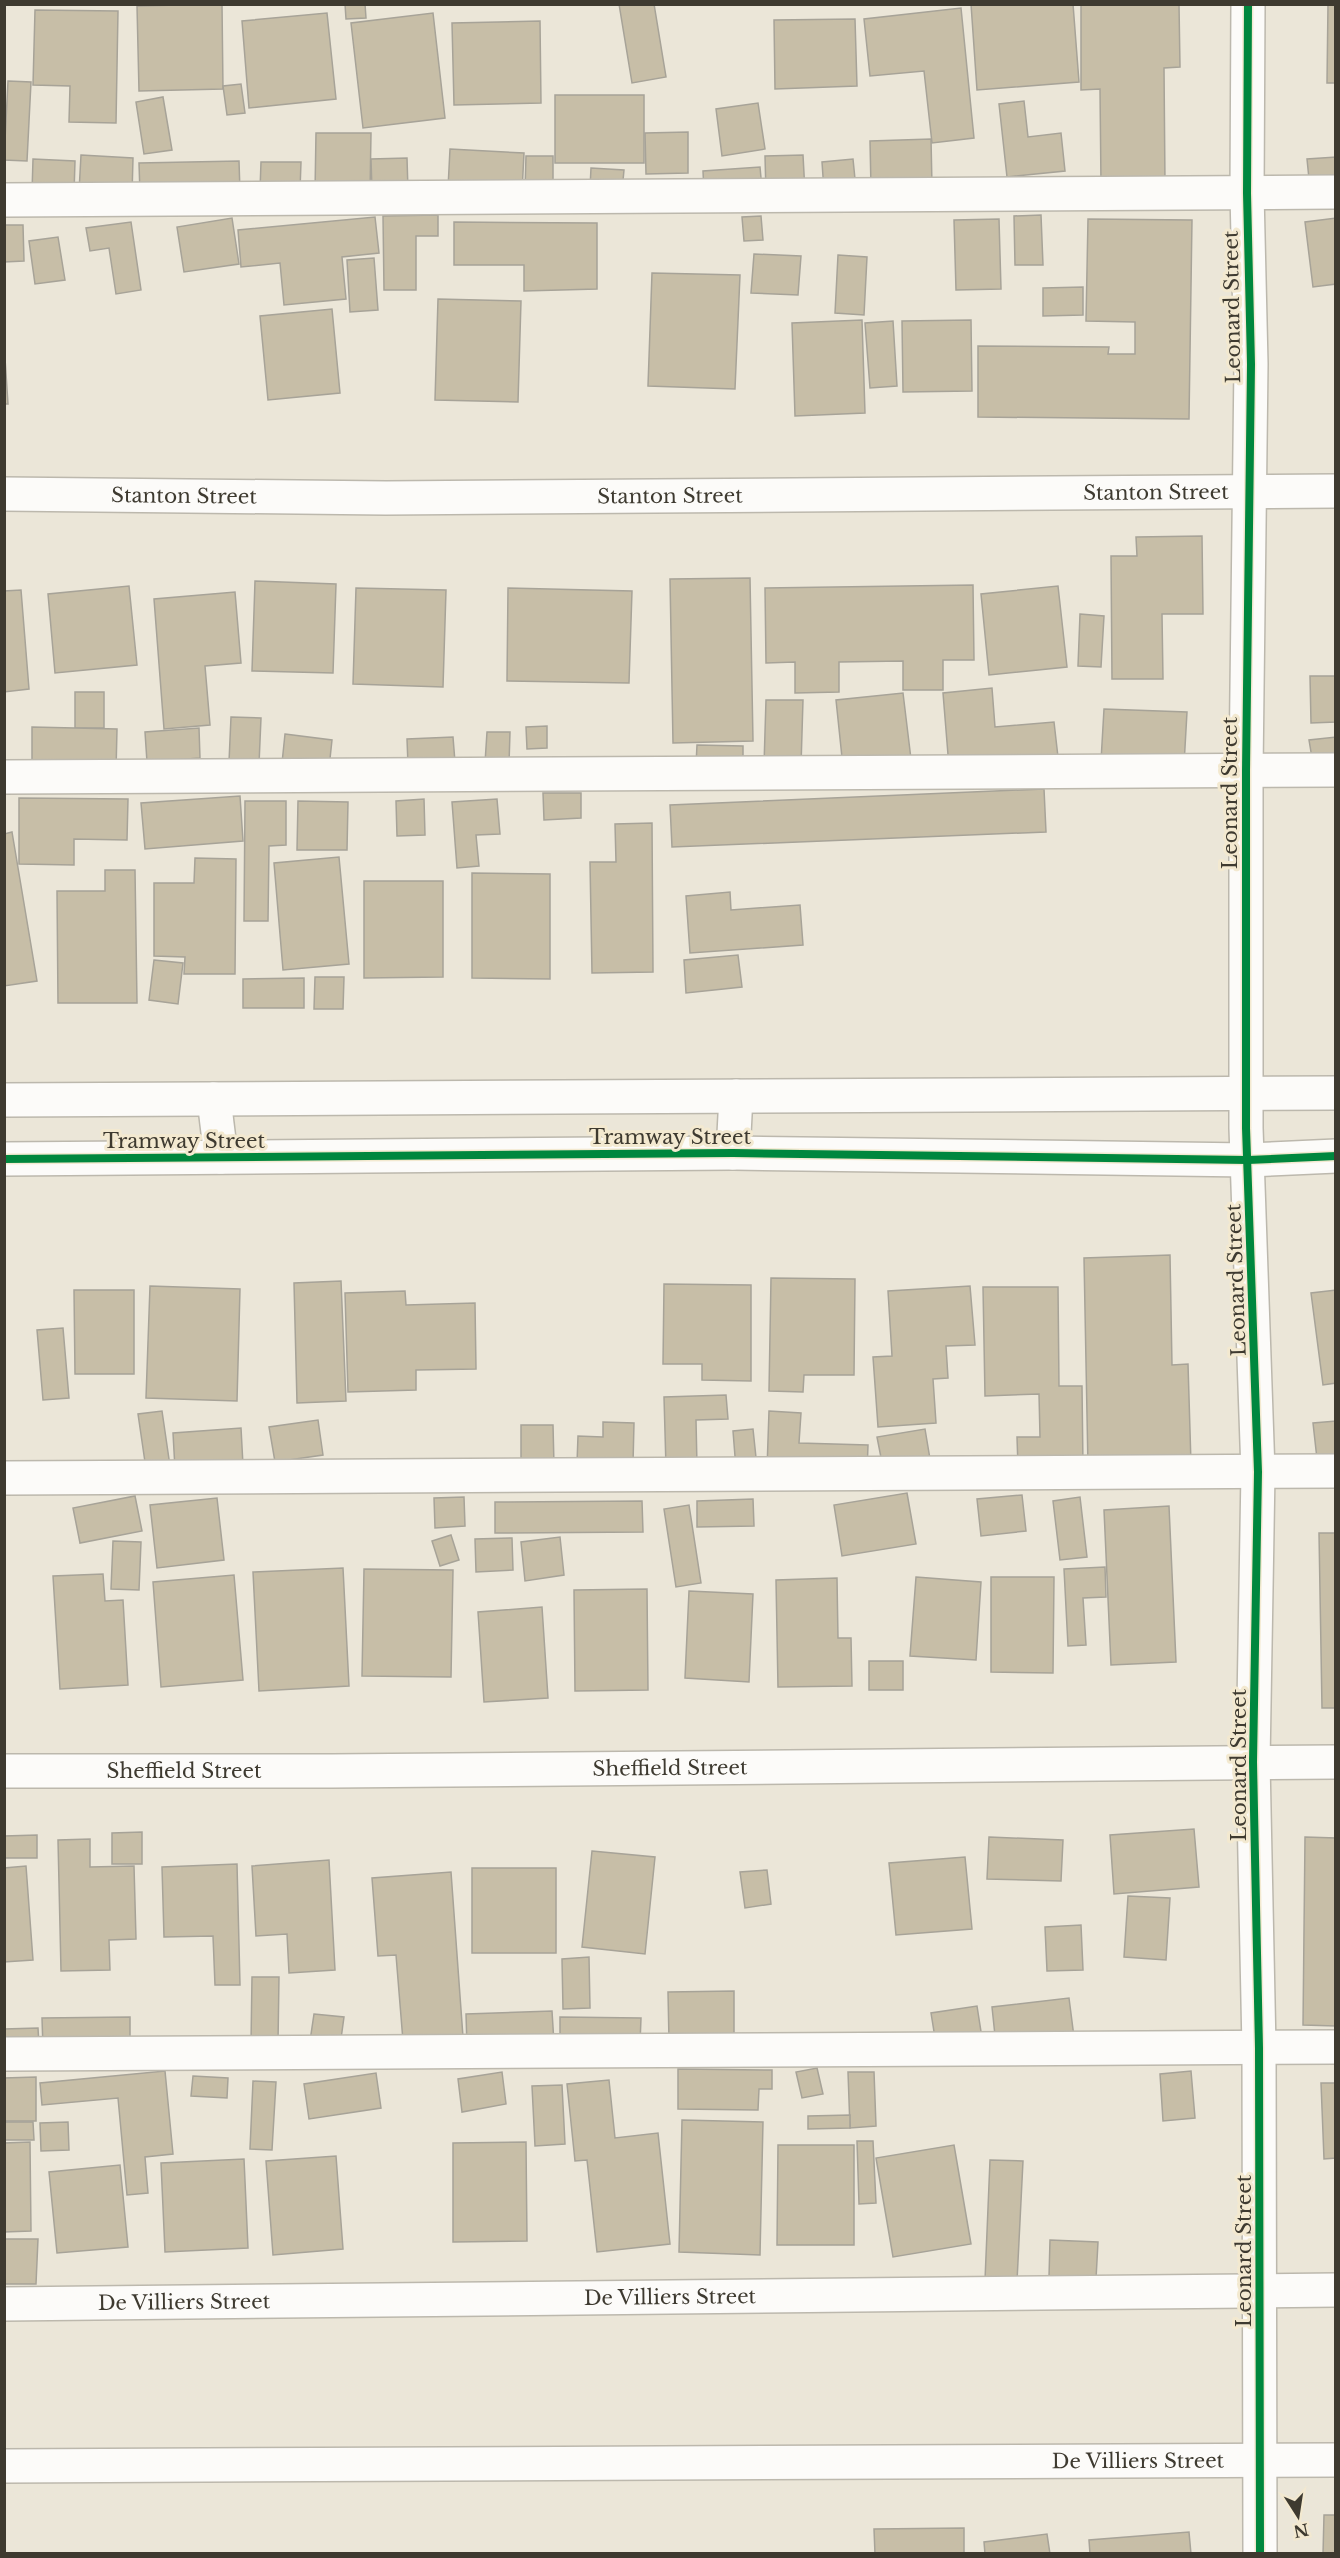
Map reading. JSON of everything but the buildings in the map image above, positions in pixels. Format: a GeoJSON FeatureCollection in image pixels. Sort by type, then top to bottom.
{"type":"FeatureCollection","features":[{"type":"Feature","properties":{"kind":"street","name":"Leonard Street"},"geometry":{"type":"LineString","coordinates":[[1248,4],[1247,193],[1251,364],[1246,771],[1246,1094],[1258,1472],[1253,1762],[1259,2048],[1261,2290],[1258,2460],[1260,2553]]}},
{"type":"Feature","properties":{"kind":"street"},"geometry":{"type":"LineString","coordinates":[[4,200],[1335,192]]}},
{"type":"Feature","properties":{"kind":"street","name":"Stanton Street"},"geometry":{"type":"LineString","coordinates":[[4,494],[386,498],[1335,490]]}},
{"type":"Feature","properties":{"kind":"street"},"geometry":{"type":"LineString","coordinates":[[4,777],[1335,770]]}},
{"type":"Feature","properties":{"kind":"street","name":"Tramway Street"},"geometry":{"type":"LineString","coordinates":[[4,1100],[1335,1093]]}},
{"type":"Feature","properties":{"kind":"street"},"geometry":{"type":"LineString","coordinates":[[733,1153],[736,1096]]}},
{"type":"Feature","properties":{"kind":"street"},"geometry":{"type":"LineString","coordinates":[[214,1099],[221,1157]]}},
{"type":"Feature","properties":{"kind":"street","name":"Tramway Street"},"geometry":{"type":"LineString","coordinates":[[4,1159],[733,1153],[1248,1160],[1335,1156]]}},
{"type":"Feature","properties":{"kind":"street"},"geometry":{"type":"LineString","coordinates":[[4,1478],[1335,1471]]}},
{"type":"Feature","properties":{"kind":"street","name":"Sheffield Street"},"geometry":{"type":"LineString","coordinates":[[4,1771],[332,1771],[1335,1762]]}},
{"type":"Feature","properties":{"kind":"street"},"geometry":{"type":"LineString","coordinates":[[4,2054],[1335,2047]]}},
{"type":"Feature","properties":{"kind":"street","name":"De Villiers Street"},"geometry":{"type":"LineString","coordinates":[[4,2304],[1335,2290]]}},
{"type":"Feature","properties":{"kind":"street","name":"De Villiers Street"},"geometry":{"type":"LineString","coordinates":[[4,2466],[1335,2460]]}},
{"type":"Feature","properties":{"kind":"cycle path"},"geometry":{"type":"LineString","coordinates":[[1248,4],[1247,193],[1251,364],[1246,771],[1246,1128],[1258,1472],[1253,1762],[1259,2048],[1260,2554]]}},
{"type":"Feature","properties":{"kind":"cycle path"},"geometry":{"type":"LineString","coordinates":[[4,1159],[733,1153],[1248,1160],[1336,1156]]}}]}
